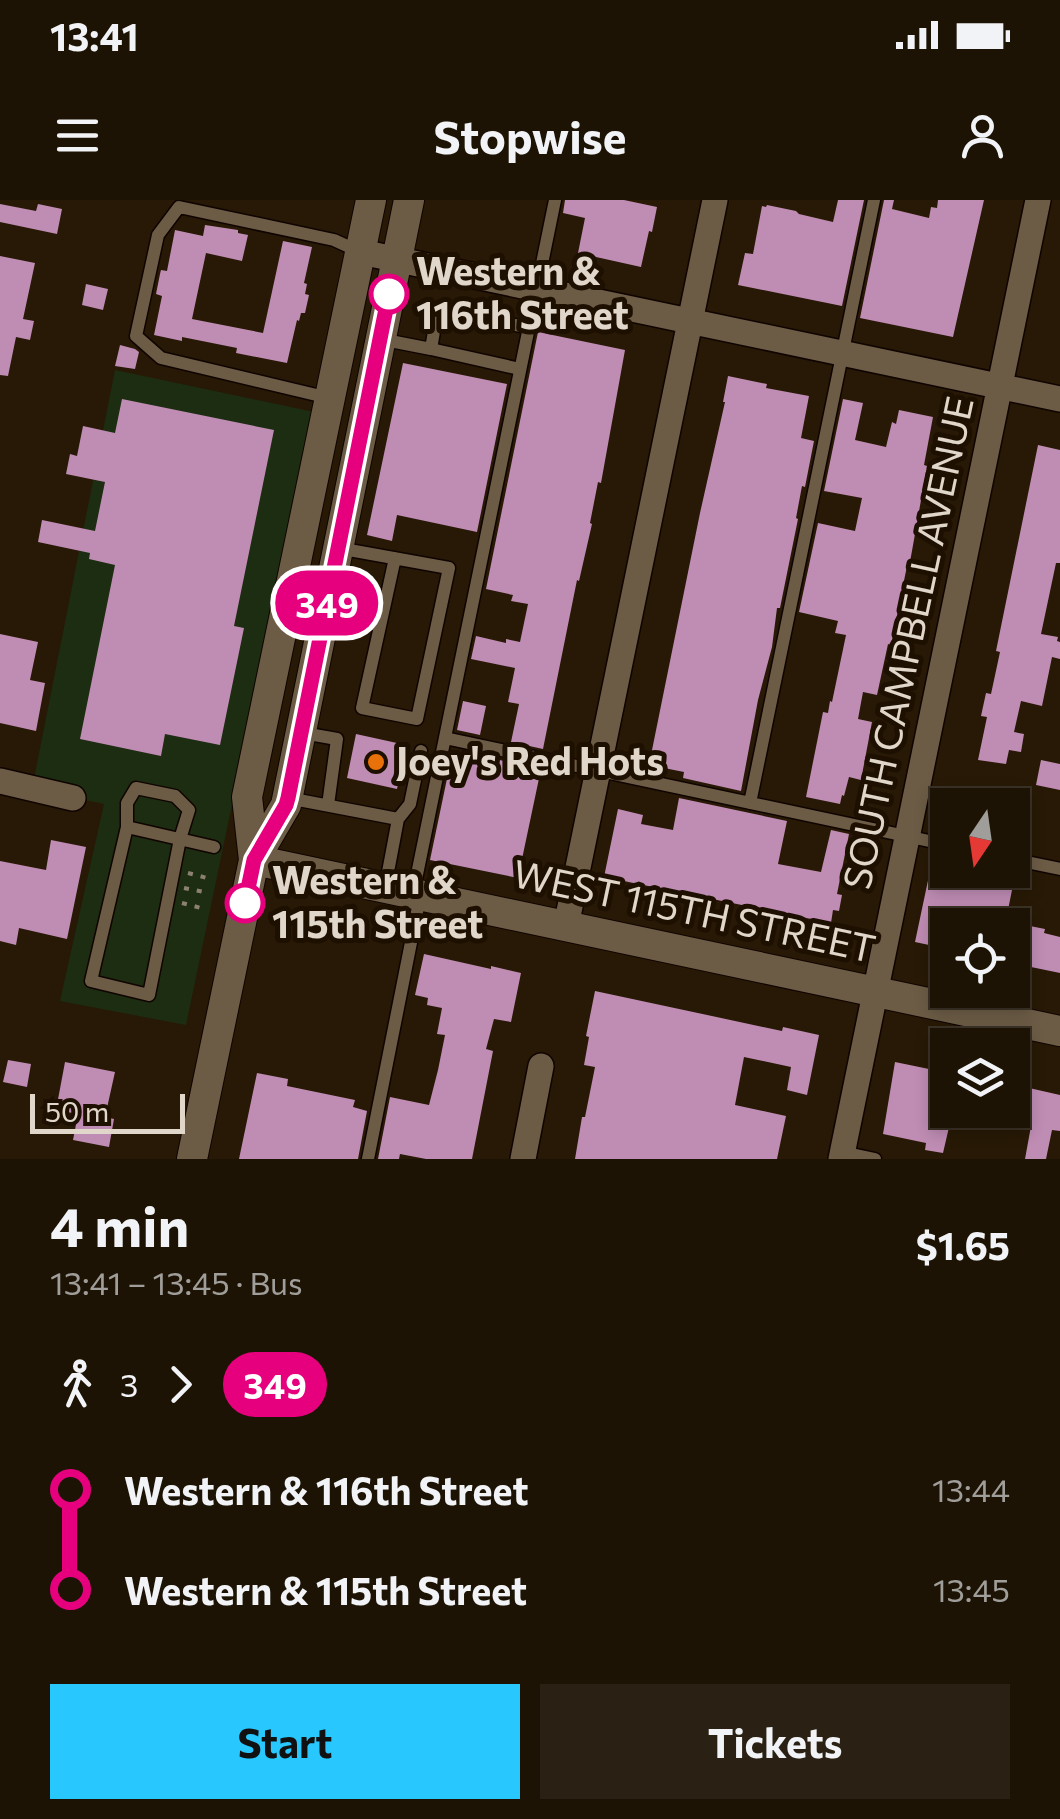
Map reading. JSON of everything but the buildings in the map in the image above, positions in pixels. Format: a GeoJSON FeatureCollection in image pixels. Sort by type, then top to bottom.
{"type":"FeatureCollection","features":[{"type":"Feature","properties":{"kind":"main road"},"geometry":{"type":"LineString","coordinates":[[254,860],[288,798],[409,200]]}},
{"type":"Feature","properties":{"kind":"main road"},"geometry":{"type":"LineString","coordinates":[[192,1159],[254,860],[247,797],[360,252],[365,201]]}},
{"type":"Feature","properties":{"kind":"main road","name":"WEST 115TH STREET"},"geometry":{"type":"LineString","coordinates":[[254,860],[1060,1031]]}},
{"type":"Feature","properties":{"kind":"street"},"geometry":{"type":"LineString","coordinates":[[566,926],[715,200]]}},
{"type":"Feature","properties":{"kind":"street","name":"SOUTH CAMPBELL AVENUE"},"geometry":{"type":"LineString","coordinates":[[841,1156],[1038,200]]}},
{"type":"Feature","properties":{"kind":"street"},"geometry":{"type":"LineString","coordinates":[[360,252],[1060,399]]}},
{"type":"Feature","properties":{"kind":"street"},"geometry":{"type":"LineString","coordinates":[[0,782],[73,798]]}},
{"type":"Feature","properties":{"kind":"street"},"geometry":{"type":"LineString","coordinates":[[522,1159],[541,1066]]}},
{"type":"Feature","properties":{"kind":"lane"},"geometry":{"type":"LineString","coordinates":[[368,1159],[406,892],[445,738],[555,200]]}},
{"type":"Feature","properties":{"kind":"lane"},"geometry":{"type":"LineString","coordinates":[[750,803],[874,200]]}},
{"type":"Feature","properties":{"kind":"lane"},"geometry":{"type":"LineString","coordinates":[[330,398],[161,358],[136,336],[158,235],[179,207],[334,240],[360,252]]}},
{"type":"Feature","properties":{"kind":"lane"},"geometry":{"type":"LineString","coordinates":[[431,349],[438,308],[529,328]]}},
{"type":"Feature","properties":{"kind":"lane"},"geometry":{"type":"LineString","coordinates":[[380,339],[520,368]]}},
{"type":"Feature","properties":{"kind":"lane"},"geometry":{"type":"LineString","coordinates":[[338,548],[396,558],[449,568],[417,719],[362,708],[396,558]]}},
{"type":"Feature","properties":{"kind":"lane"},"geometry":{"type":"LineString","coordinates":[[301,733],[338,738],[328,805]]}},
{"type":"Feature","properties":{"kind":"lane"},"geometry":{"type":"LineString","coordinates":[[445,738],[930,841]]}},
{"type":"Feature","properties":{"kind":"lane"},"geometry":{"type":"LineString","coordinates":[[406,892],[398,818],[410,804],[422,751]]}},
{"type":"Feature","properties":{"kind":"lane"},"geometry":{"type":"LineString","coordinates":[[136,788],[176,796],[189,810],[180,840],[150,994],[91,981],[127,827],[127,803],[136,788]]}},
{"type":"Feature","properties":{"kind":"lane"},"geometry":{"type":"LineString","coordinates":[[288,798],[398,818]]}},
{"type":"Feature","properties":{"kind":"lane"},"geometry":{"type":"LineString","coordinates":[[127,827],[214,847]]}},
{"type":"Feature","properties":{"kind":"lane"},"geometry":{"type":"LineString","coordinates":[[1030,862],[1060,868]]}},
{"type":"Feature","properties":{"kind":"lane"},"geometry":{"type":"LineString","coordinates":[[841,1156],[875,1159]]}},
{"type":"Feature","properties":{"kind":"path"},"geometry":{"type":"LineString","coordinates":[[198,876],[208,878]]}},
{"type":"Feature","properties":{"kind":"path"},"geometry":{"type":"LineString","coordinates":[[195,891],[204,892]]}},
{"type":"Feature","properties":{"kind":"path"},"geometry":{"type":"LineString","coordinates":[[192,906],[201,908]]}},
{"type":"Feature","properties":{"kind":"green space"},"geometry":{"type":"Polygon","coordinates":[[[115,370],[314,412],[186,1025],[60,1001],[104,804],[32,789],[115,370]]]}},
{"type":"Feature","properties":{"kind":"bus line","name":"349"},"geometry":{"type":"LineString","coordinates":[[245,903],[254,860],[288,798],[389,294]]}},
{"type":"Feature","properties":{"kind":"place","name":"Western & 116th Street"},"geometry":{"type":"Point","coordinates":[389,294]}},
{"type":"Feature","properties":{"kind":"place","name":"Joey's Red Hots"},"geometry":{"type":"Point","coordinates":[376,762]}},
{"type":"Feature","properties":{"kind":"place","name":"Western & 115th Street"},"geometry":{"type":"Point","coordinates":[245,903]}}]}
